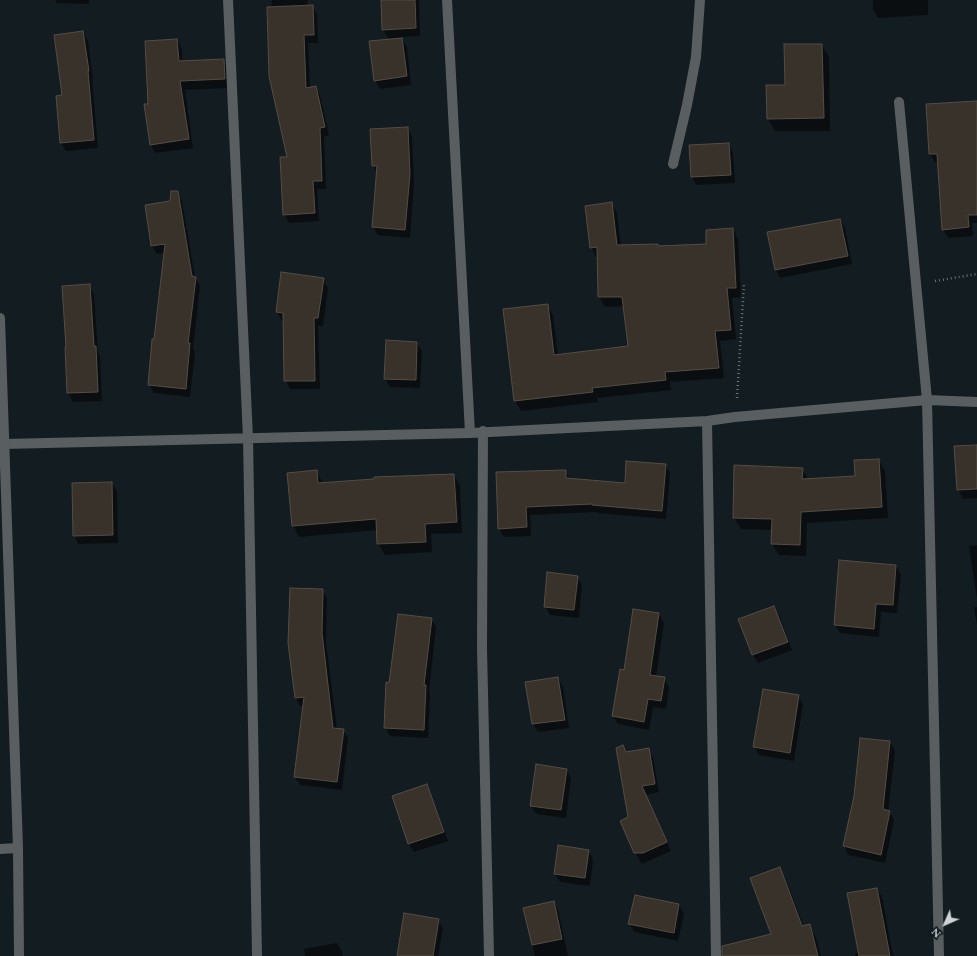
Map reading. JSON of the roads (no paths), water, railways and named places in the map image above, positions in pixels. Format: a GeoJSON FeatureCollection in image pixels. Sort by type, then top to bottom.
{"type":"FeatureCollection","features":[{"type":"Feature","properties":{"kind":"street"},"geometry":{"type":"LineString","coordinates":[[228,0],[248,438],[257,956]]}},
{"type":"Feature","properties":{"kind":"street"},"geometry":{"type":"LineString","coordinates":[[447,0],[470,432]]}},
{"type":"Feature","properties":{"kind":"street"},"geometry":{"type":"LineString","coordinates":[[673,164],[687,105],[696,57],[700,0]]}},
{"type":"Feature","properties":{"kind":"street"},"geometry":{"type":"LineString","coordinates":[[899,102],[927,400],[939,956]]}},
{"type":"Feature","properties":{"kind":"street"},"geometry":{"type":"LineString","coordinates":[[0,318],[18,848],[19,956]]}},
{"type":"Feature","properties":{"kind":"street"},"geometry":{"type":"LineString","coordinates":[[4,444],[483,432],[707,421],[735,417],[927,400],[977,402]]}},
{"type":"Feature","properties":{"kind":"street"},"geometry":{"type":"LineString","coordinates":[[707,421],[716,956]]}},
{"type":"Feature","properties":{"kind":"street"},"geometry":{"type":"LineString","coordinates":[[483,432],[482,648],[489,956]]}},
{"type":"Feature","properties":{"kind":"street"},"geometry":{"type":"LineString","coordinates":[[0,849],[18,848]]}}]}
